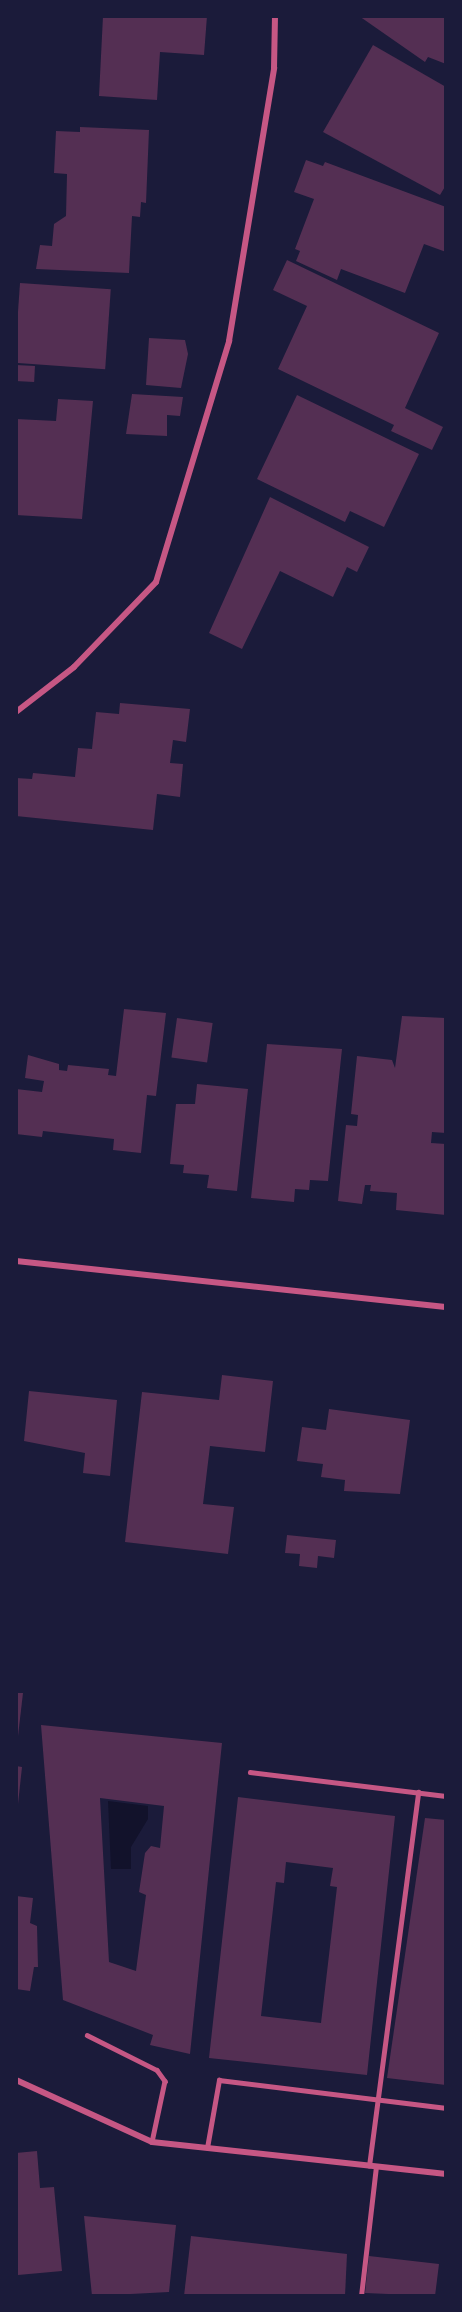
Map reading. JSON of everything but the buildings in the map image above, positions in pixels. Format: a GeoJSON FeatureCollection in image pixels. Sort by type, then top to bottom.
{"type":"FeatureCollection","features":[{"type":"Feature","properties":{"kind":"street"},"geometry":{"type":"LineString","coordinates":[[16,712],[74,667],[156,582],[230,341],[274,68],[275,16]]}},
{"type":"Feature","properties":{"kind":"street"},"geometry":{"type":"LineString","coordinates":[[16,1261],[446,1307]]}},
{"type":"Feature","properties":{"kind":"street"},"geometry":{"type":"LineString","coordinates":[[16,2080],[152,2142],[446,2174]]}},
{"type":"Feature","properties":{"kind":"lane"},"geometry":{"type":"LineString","coordinates":[[250,1772],[446,1796]]}},
{"type":"Feature","properties":{"kind":"lane"},"geometry":{"type":"LineString","coordinates":[[361,2295],[378,2098],[418,1792]]}},
{"type":"Feature","properties":{"kind":"lane"},"geometry":{"type":"LineString","coordinates":[[87,2035],[157,2070],[165,2081],[152,2142]]}},
{"type":"Feature","properties":{"kind":"lane"},"geometry":{"type":"LineString","coordinates":[[207,2148],[219,2080],[378,2098],[446,2109]]}},
{"type":"Feature","properties":{"kind":"shaded area"},"geometry":{"type":"Polygon","coordinates":[[[108,1801],[148,1806],[148,1819],[131,1847],[131,1869],[111,1869],[108,1801]]]}}]}
